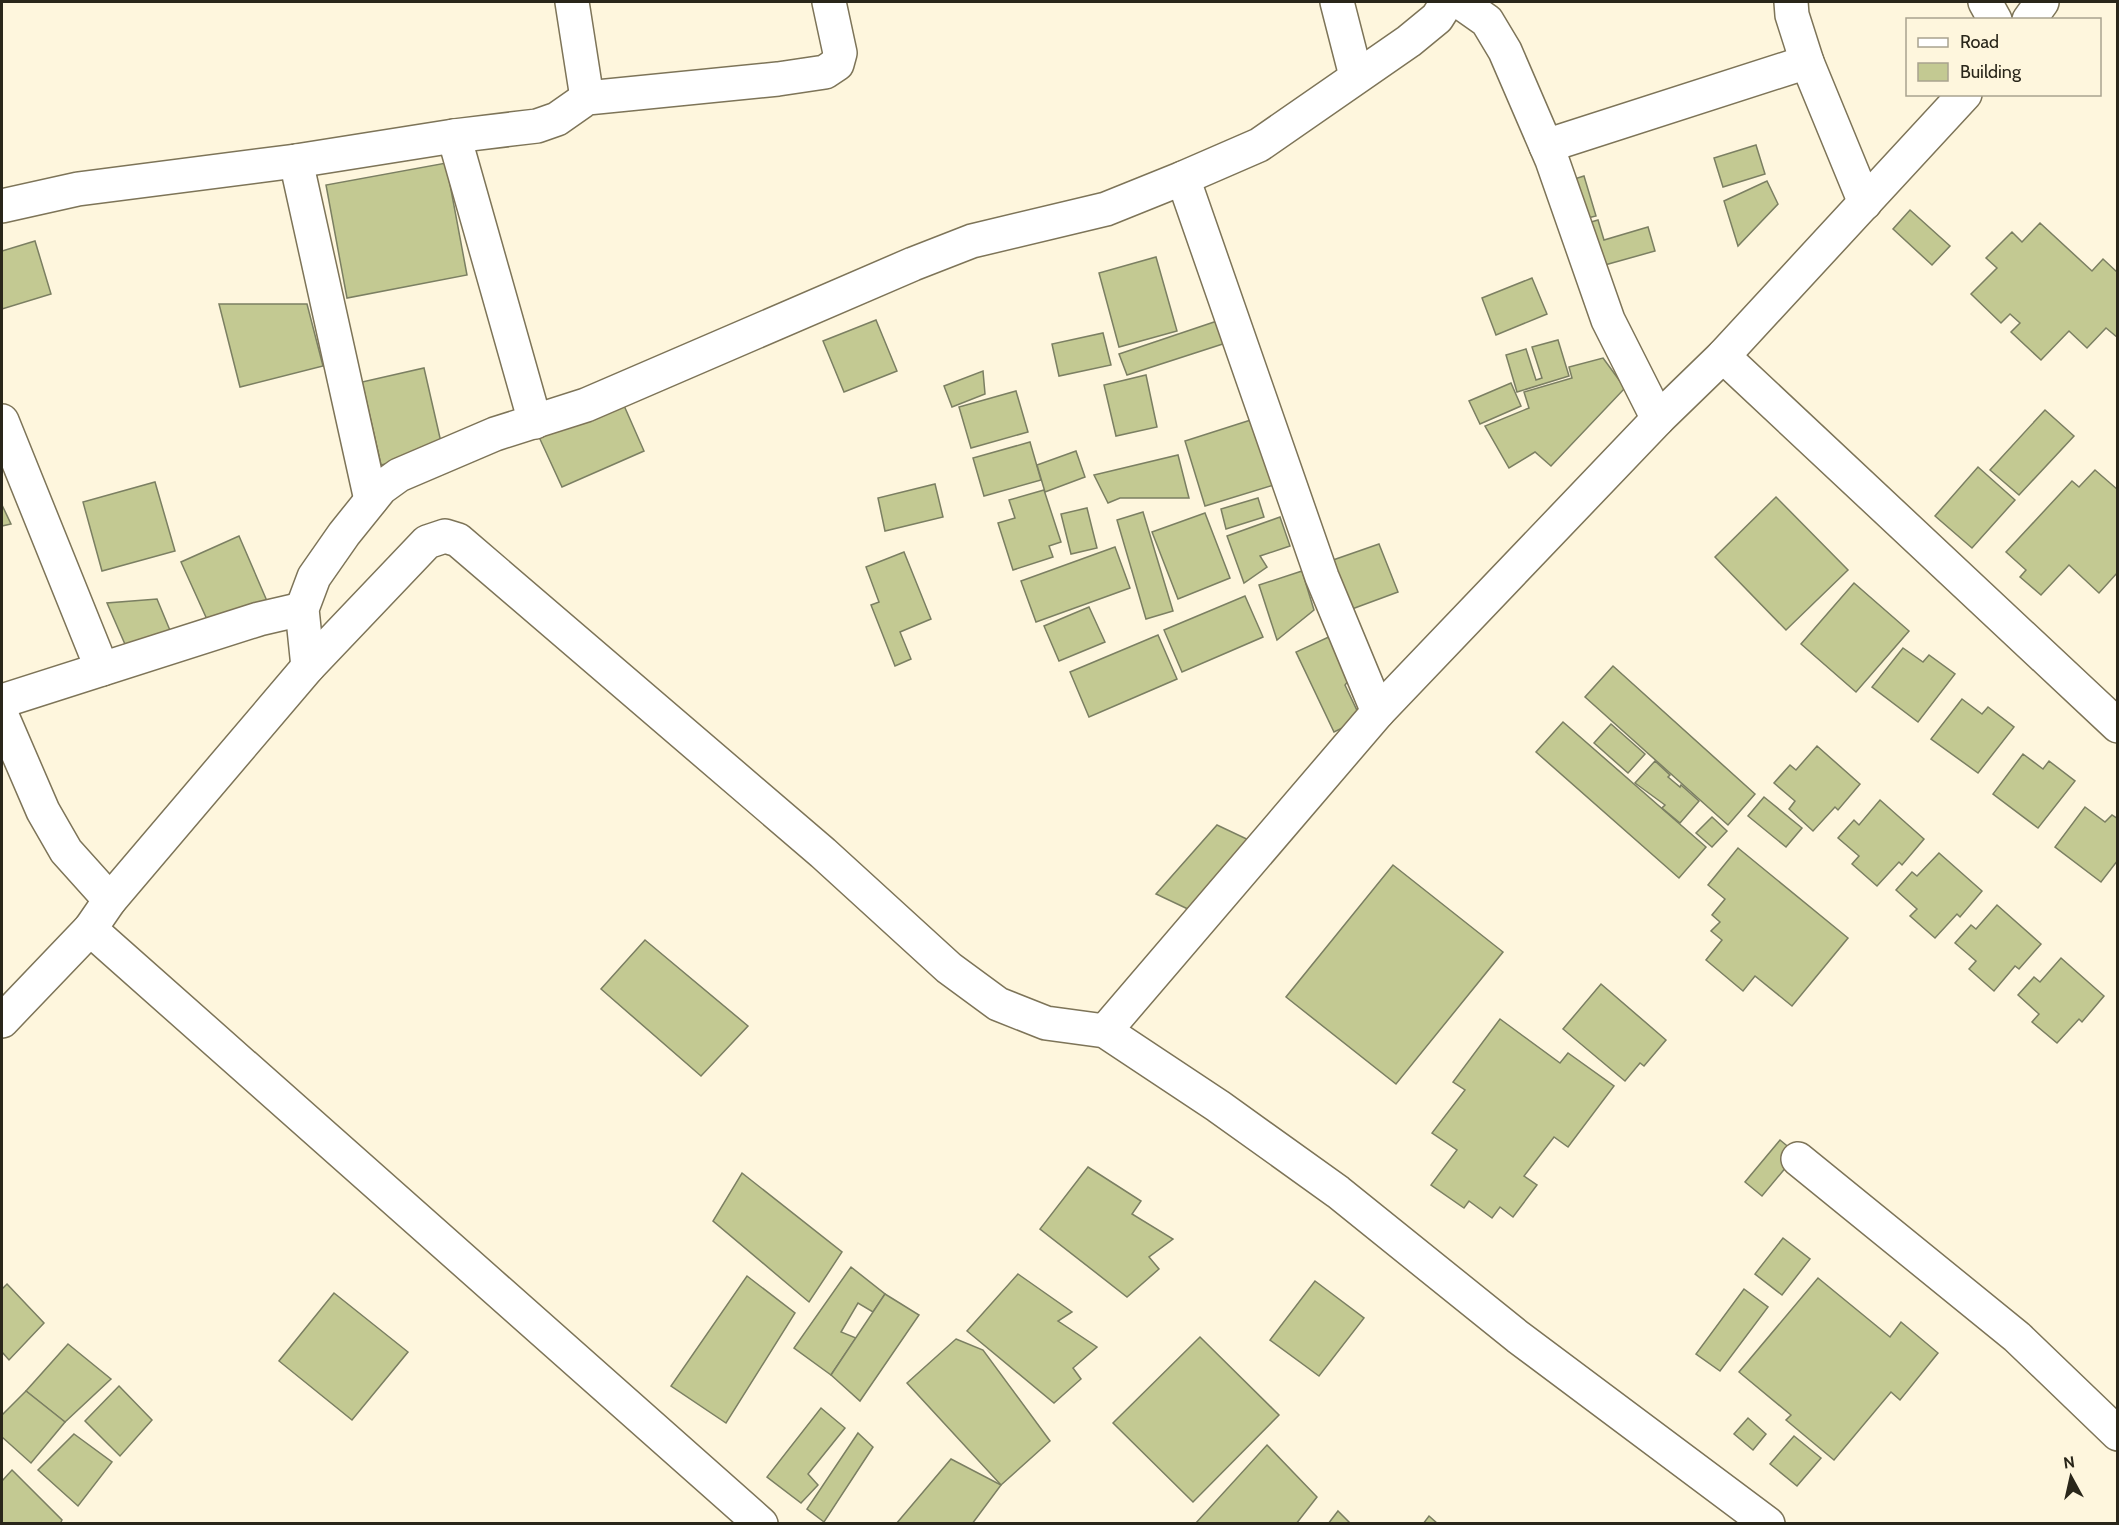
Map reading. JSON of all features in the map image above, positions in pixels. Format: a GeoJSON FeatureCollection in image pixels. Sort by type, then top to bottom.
{"type":"FeatureCollection","features":[{"type":"Feature","properties":{"kind":"street"},"geometry":{"type":"LineString","coordinates":[[572,2],[587,98]]}},
{"type":"Feature","properties":{"kind":"street"},"geometry":{"type":"LineString","coordinates":[[2,206],[78,189],[296,161],[454,136],[537,126],[557,119],[587,98],[778,79],[825,72],[837,64],[840,53],[829,2]]}},
{"type":"Feature","properties":{"kind":"street"},"geometry":{"type":"LineString","coordinates":[[1337,2],[1356,76]]}},
{"type":"Feature","properties":{"kind":"street"},"geometry":{"type":"LineString","coordinates":[[308,667],[302,609],[314,577],[381,488],[399,475],[495,434],[586,405],[870,282],[972,241],[1106,209],[1259,145],[1409,40],[1437,18],[1444,7],[1444,2]]}},
{"type":"Feature","properties":{"kind":"street"},"geometry":{"type":"LineString","coordinates":[[1460,2],[1487,21],[1505,51],[1546,146],[1608,320],[1658,419]]}},
{"type":"Feature","properties":{"kind":"street"},"geometry":{"type":"LineString","coordinates":[[1791,2],[1792,15],[1807,62],[1864,203]]}},
{"type":"Feature","properties":{"kind":"street"},"geometry":{"type":"LineString","coordinates":[[1985,2],[1994,18]]}},
{"type":"Feature","properties":{"kind":"street"},"geometry":{"type":"LineString","coordinates":[[2030,18],[2042,2]]}},
{"type":"Feature","properties":{"kind":"street"},"geometry":{"type":"LineString","coordinates":[[1546,146],[1807,62]]}},
{"type":"Feature","properties":{"kind":"street"},"geometry":{"type":"LineString","coordinates":[[1105,1030],[1378,712],[1658,419],[1723,356],[1963,96]]}},
{"type":"Feature","properties":{"kind":"street"},"geometry":{"type":"LineString","coordinates":[[454,136],[535,422]]}},
{"type":"Feature","properties":{"kind":"street"},"geometry":{"type":"LineString","coordinates":[[296,161],[371,500]]}},
{"type":"Feature","properties":{"kind":"street"},"geometry":{"type":"LineString","coordinates":[[1183,178],[1322,577],[1378,712]]}},
{"type":"Feature","properties":{"kind":"street"},"geometry":{"type":"LineString","coordinates":[[1723,356],[2118,726]]}},
{"type":"Feature","properties":{"kind":"street"},"geometry":{"type":"LineString","coordinates":[[2,421],[102,669]]}},
{"type":"Feature","properties":{"kind":"street"},"geometry":{"type":"LineString","coordinates":[[2,1021],[90,929],[110,900],[308,667],[428,542],[445,536],[458,540],[823,853],[949,968],[998,1004],[1046,1023],[1105,1030],[1218,1106],[1338,1192],[1518,1337],[1768,1524]]}},
{"type":"Feature","properties":{"kind":"street"},"geometry":{"type":"LineString","coordinates":[[2,701],[259,619],[302,609]]}},
{"type":"Feature","properties":{"kind":"street"},"geometry":{"type":"LineString","coordinates":[[2,716],[43,811],[66,851],[110,900]]}},
{"type":"Feature","properties":{"kind":"street"},"geometry":{"type":"LineString","coordinates":[[90,929],[761,1524]]}},
{"type":"Feature","properties":{"kind":"street"},"geometry":{"type":"LineString","coordinates":[[1798,1159],[2017,1337],[2118,1434]]}},
{"type":"Feature","properties":{"kind":"building"},"geometry":{"type":"Polygon","coordinates":[[[1756,145],[1765,174],[1723,187],[1714,158],[1756,145]]]}},
{"type":"Feature","properties":{"kind":"building"},"geometry":{"type":"Polygon","coordinates":[[[446,163],[467,275],[347,298],[326,185],[446,163]]]}},
{"type":"Feature","properties":{"kind":"building"},"geometry":{"type":"Polygon","coordinates":[[[1584,176],[1596,216],[1579,220],[1568,181],[1584,176]]]}},
{"type":"Feature","properties":{"kind":"building"},"geometry":{"type":"Polygon","coordinates":[[[1767,181],[1778,204],[1738,246],[1724,201],[1767,181]]]}},
{"type":"Feature","properties":{"kind":"building"},"geometry":{"type":"Polygon","coordinates":[[[1910,210],[1950,246],[1932,265],[1893,229],[1910,210]]]}},
{"type":"Feature","properties":{"kind":"building"},"geometry":{"type":"Polygon","coordinates":[[[1598,220],[1604,240],[1648,227],[1655,251],[1594,268],[1581,225],[1598,220]]]}},
{"type":"Feature","properties":{"kind":"building"},"geometry":{"type":"Polygon","coordinates":[[[2040,223],[2092,271],[2103,259],[2118,273],[2118,338],[2106,328],[2087,348],[2069,331],[2041,360],[2011,332],[2020,323],[2010,314],[2001,323],[1971,294],[1997,268],[1986,258],[2012,232],[2022,242],[2040,223]]]}},
{"type":"Feature","properties":{"kind":"building"},"geometry":{"type":"Polygon","coordinates":[[[35,241],[51,294],[2,309],[2,251],[35,241]]]}},
{"type":"Feature","properties":{"kind":"building"},"geometry":{"type":"Polygon","coordinates":[[[1156,257],[1177,331],[1119,347],[1099,273],[1156,257]]]}},
{"type":"Feature","properties":{"kind":"building"},"geometry":{"type":"Polygon","coordinates":[[[1532,278],[1547,314],[1496,335],[1482,298],[1532,278]]]}},
{"type":"Feature","properties":{"kind":"building"},"geometry":{"type":"Polygon","coordinates":[[[219,304],[307,304],[323,366],[240,387],[219,304]]]}},
{"type":"Feature","properties":{"kind":"building"},"geometry":{"type":"Polygon","coordinates":[[[1223,319],[1232,341],[1127,375],[1119,354],[1223,319]]]}},
{"type":"Feature","properties":{"kind":"building"},"geometry":{"type":"Polygon","coordinates":[[[876,320],[897,371],[844,392],[823,341],[876,320]]]}},
{"type":"Feature","properties":{"kind":"building"},"geometry":{"type":"Polygon","coordinates":[[[1103,333],[1111,365],[1059,376],[1052,344],[1103,333]]]}},
{"type":"Feature","properties":{"kind":"building"},"geometry":{"type":"Polygon","coordinates":[[[1558,340],[1569,376],[1517,392],[1506,355],[1526,349],[1536,380],[1542,378],[1532,347],[1558,340]]]}},
{"type":"Feature","properties":{"kind":"building"},"geometry":{"type":"Polygon","coordinates":[[[1603,358],[1625,388],[1551,466],[1535,452],[1509,468],[1485,426],[1529,408],[1524,392],[1572,378],[1569,367],[1603,358]]]}},
{"type":"Feature","properties":{"kind":"building"},"geometry":{"type":"Polygon","coordinates":[[[424,368],[443,451],[381,465],[362,382],[424,368]]]}},
{"type":"Feature","properties":{"kind":"building"},"geometry":{"type":"Polygon","coordinates":[[[983,371],[985,394],[952,407],[944,386],[983,371]]]}},
{"type":"Feature","properties":{"kind":"building"},"geometry":{"type":"Polygon","coordinates":[[[1146,375],[1157,427],[1116,436],[1104,385],[1146,375]]]}},
{"type":"Feature","properties":{"kind":"building"},"geometry":{"type":"Polygon","coordinates":[[[1511,383],[1521,406],[1480,424],[1469,401],[1511,383]]]}},
{"type":"Feature","properties":{"kind":"building"},"geometry":{"type":"Polygon","coordinates":[[[1016,391],[1028,432],[971,448],[959,407],[1016,391]]]}},
{"type":"Feature","properties":{"kind":"building"},"geometry":{"type":"Polygon","coordinates":[[[622,401],[644,451],[562,487],[539,437],[622,401]]]}},
{"type":"Feature","properties":{"kind":"building"},"geometry":{"type":"Polygon","coordinates":[[[2045,410],[2074,436],[2019,495],[1990,470],[2045,410]]]}},
{"type":"Feature","properties":{"kind":"building"},"geometry":{"type":"Polygon","coordinates":[[[1257,418],[1277,484],[1205,506],[1185,441],[1257,418]]]}},
{"type":"Feature","properties":{"kind":"building"},"geometry":{"type":"Polygon","coordinates":[[[1030,442],[1041,480],[984,496],[973,458],[1030,442]]]}},
{"type":"Feature","properties":{"kind":"building"},"geometry":{"type":"Polygon","coordinates":[[[1076,451],[1085,477],[1045,492],[1037,465],[1076,451]]]}},
{"type":"Feature","properties":{"kind":"building"},"geometry":{"type":"Polygon","coordinates":[[[1178,455],[1189,498],[1120,498],[1108,503],[1094,475],[1178,455]]]}},
{"type":"Feature","properties":{"kind":"building"},"geometry":{"type":"Polygon","coordinates":[[[1978,467],[2015,500],[1972,548],[1935,516],[1978,467]]]}},
{"type":"Feature","properties":{"kind":"building"},"geometry":{"type":"Polygon","coordinates":[[[2095,470],[2118,490],[2118,572],[2099,593],[2069,565],[2041,595],[2020,577],[2026,570],[2006,552],[2072,481],[2079,487],[2095,470]]]}},
{"type":"Feature","properties":{"kind":"building"},"geometry":{"type":"Polygon","coordinates":[[[155,482],[175,551],[102,571],[83,502],[155,482]]]}},
{"type":"Feature","properties":{"kind":"building"},"geometry":{"type":"Polygon","coordinates":[[[935,484],[943,517],[885,531],[878,498],[935,484]]]}},
{"type":"Feature","properties":{"kind":"building"},"geometry":{"type":"Polygon","coordinates":[[[1044,490],[1061,542],[1049,546],[1053,557],[1013,570],[998,523],[1015,518],[1009,500],[1044,490]]]}},
{"type":"Feature","properties":{"kind":"building"},"geometry":{"type":"Polygon","coordinates":[[[1776,497],[1848,570],[1786,630],[1715,557],[1776,497]]]}},
{"type":"Feature","properties":{"kind":"building"},"geometry":{"type":"Polygon","coordinates":[[[1258,498],[1264,517],[1226,529],[1221,509],[1258,498]]]}},
{"type":"Feature","properties":{"kind":"building"},"geometry":{"type":"Polygon","coordinates":[[[2,505],[11,524],[2,526],[2,505]]]}},
{"type":"Feature","properties":{"kind":"building"},"geometry":{"type":"Polygon","coordinates":[[[1087,508],[1097,548],[1071,554],[1061,514],[1087,508]]]}},
{"type":"Feature","properties":{"kind":"building"},"geometry":{"type":"Polygon","coordinates":[[[1143,512],[1173,611],[1146,619],[1117,520],[1143,512]]]}},
{"type":"Feature","properties":{"kind":"building"},"geometry":{"type":"Polygon","coordinates":[[[1205,513],[1230,578],[1178,599],[1152,532],[1205,513]]]}},
{"type":"Feature","properties":{"kind":"building"},"geometry":{"type":"Polygon","coordinates":[[[1280,517],[1290,546],[1260,556],[1267,567],[1244,583],[1227,536],[1280,517]]]}},
{"type":"Feature","properties":{"kind":"building"},"geometry":{"type":"Polygon","coordinates":[[[239,536],[267,601],[210,626],[181,562],[239,536]]]}},
{"type":"Feature","properties":{"kind":"building"},"geometry":{"type":"Polygon","coordinates":[[[1379,544],[1398,592],[1352,609],[1333,560],[1379,544]]]}},
{"type":"Feature","properties":{"kind":"building"},"geometry":{"type":"Polygon","coordinates":[[[1115,547],[1130,588],[1036,622],[1021,581],[1115,547]]]}},
{"type":"Feature","properties":{"kind":"building"},"geometry":{"type":"Polygon","coordinates":[[[904,552],[931,619],[900,632],[911,659],[895,666],[871,605],[879,602],[866,567],[904,552]]]}},
{"type":"Feature","properties":{"kind":"building"},"geometry":{"type":"Polygon","coordinates":[[[1302,571],[1314,610],[1277,640],[1259,585],[1302,571]]]}},
{"type":"Feature","properties":{"kind":"building"},"geometry":{"type":"Polygon","coordinates":[[[1854,583],[1909,631],[1856,692],[1801,644],[1854,583]]]}},
{"type":"Feature","properties":{"kind":"building"},"geometry":{"type":"Polygon","coordinates":[[[1245,596],[1263,637],[1182,672],[1164,630],[1245,596]]]}},
{"type":"Feature","properties":{"kind":"building"},"geometry":{"type":"Polygon","coordinates":[[[157,599],[174,640],[131,658],[107,603],[157,599]]]}},
{"type":"Feature","properties":{"kind":"building"},"geometry":{"type":"Polygon","coordinates":[[[1089,607],[1105,642],[1059,661],[1044,626],[1089,607]]]}},
{"type":"Feature","properties":{"kind":"building"},"geometry":{"type":"Polygon","coordinates":[[[1158,635],[1177,679],[1089,717],[1070,672],[1158,635]]]}},
{"type":"Feature","properties":{"kind":"building"},"geometry":{"type":"Polygon","coordinates":[[[1333,635],[1352,676],[1345,685],[1361,719],[1334,732],[1296,652],[1333,635]]]}},
{"type":"Feature","properties":{"kind":"building"},"geometry":{"type":"Polygon","coordinates":[[[1903,648],[1923,662],[1929,655],[1955,674],[1918,722],[1872,687],[1903,648]]]}},
{"type":"Feature","properties":{"kind":"building"},"geometry":{"type":"Polygon","coordinates":[[[1613,666],[1755,794],[1728,825],[1585,697],[1613,666]]]}},
{"type":"Feature","properties":{"kind":"building"},"geometry":{"type":"Polygon","coordinates":[[[1962,699],[1982,714],[1988,707],[2014,727],[1978,773],[1931,739],[1962,699]]]}},
{"type":"Feature","properties":{"kind":"building"},"geometry":{"type":"Polygon","coordinates":[[[1563,722],[1706,847],[1679,878],[1536,752],[1563,722]]]}},
{"type":"Feature","properties":{"kind":"building"},"geometry":{"type":"Polygon","coordinates":[[[1611,724],[1645,754],[1628,773],[1594,743],[1611,724]]]}},
{"type":"Feature","properties":{"kind":"building"},"geometry":{"type":"Polygon","coordinates":[[[1817,746],[1860,784],[1838,810],[1835,807],[1813,831],[1789,809],[1795,801],[1774,783],[1790,765],[1796,770],[1817,746]]]}},
{"type":"Feature","properties":{"kind":"building"},"geometry":{"type":"Polygon","coordinates":[[[2023,754],[2043,769],[2049,761],[2075,781],[2038,828],[1993,794],[2023,754]]]}},
{"type":"Feature","properties":{"kind":"building"},"geometry":{"type":"Polygon","coordinates":[[[1655,761],[1670,775],[1668,777],[1699,801],[1680,823],[1662,808],[1665,805],[1635,783],[1655,761]]]}},
{"type":"Feature","properties":{"kind":"building"},"geometry":{"type":"Polygon","coordinates":[[[1764,797],[1802,828],[1786,847],[1748,816],[1764,797]]]}},
{"type":"Feature","properties":{"kind":"building"},"geometry":{"type":"Polygon","coordinates":[[[1880,800],[1924,839],[1902,865],[1899,862],[1877,886],[1852,864],[1859,856],[1838,838],[1854,820],[1859,825],[1880,800]]]}},
{"type":"Feature","properties":{"kind":"building"},"geometry":{"type":"Polygon","coordinates":[[[2085,807],[2105,822],[2112,815],[2118,819],[2118,860],[2101,882],[2055,847],[2085,807]]]}},
{"type":"Feature","properties":{"kind":"building"},"geometry":{"type":"Polygon","coordinates":[[[1712,817],[1727,831],[1712,847],[1696,833],[1712,817]]]}},
{"type":"Feature","properties":{"kind":"building"},"geometry":{"type":"Polygon","coordinates":[[[1217,825],[1253,842],[1190,910],[1156,894],[1217,825]]]}},
{"type":"Feature","properties":{"kind":"building"},"geometry":{"type":"Polygon","coordinates":[[[1738,848],[1848,938],[1792,1006],[1755,976],[1743,991],[1706,960],[1722,940],[1711,931],[1720,922],[1712,915],[1725,899],[1708,885],[1738,848]]]}},
{"type":"Feature","properties":{"kind":"building"},"geometry":{"type":"Polygon","coordinates":[[[1939,853],[1982,891],[1960,917],[1957,914],[1935,938],[1910,916],[1917,909],[1896,890],[1912,872],[1917,876],[1939,853]]]}},
{"type":"Feature","properties":{"kind":"building"},"geometry":{"type":"Polygon","coordinates":[[[1393,865],[1503,952],[1396,1084],[1286,997],[1393,865]]]}},
{"type":"Feature","properties":{"kind":"building"},"geometry":{"type":"Polygon","coordinates":[[[1997,905],[2041,944],[2019,969],[2015,966],[1994,991],[1969,969],[1976,961],[1955,943],[1971,925],[1976,929],[1997,905]]]}},
{"type":"Feature","properties":{"kind":"building"},"geometry":{"type":"Polygon","coordinates":[[[645,940],[748,1026],[701,1076],[601,989],[645,940]]]}},
{"type":"Feature","properties":{"kind":"building"},"geometry":{"type":"Polygon","coordinates":[[[2061,958],[2104,996],[2082,1022],[2079,1019],[2057,1043],[2032,1022],[2039,1014],[2018,995],[2034,977],[2040,982],[2061,958]]]}},
{"type":"Feature","properties":{"kind":"building"},"geometry":{"type":"Polygon","coordinates":[[[1601,984],[1666,1040],[1644,1066],[1640,1063],[1625,1081],[1563,1029],[1601,984]]]}},
{"type":"Feature","properties":{"kind":"building"},"geometry":{"type":"Polygon","coordinates":[[[1500,1019],[1560,1063],[1568,1053],[1614,1086],[1568,1147],[1554,1137],[1524,1176],[1537,1185],[1513,1217],[1500,1207],[1492,1218],[1469,1201],[1464,1208],[1431,1185],[1457,1150],[1432,1133],[1465,1090],[1453,1082],[1500,1019]]]}},
{"type":"Feature","properties":{"kind":"building"},"geometry":{"type":"Polygon","coordinates":[[[1780,1140],[1797,1154],[1762,1196],[1745,1182],[1780,1140]]]}},
{"type":"Feature","properties":{"kind":"building"},"geometry":{"type":"Polygon","coordinates":[[[1088,1167],[1141,1201],[1132,1214],[1173,1239],[1149,1257],[1159,1269],[1127,1297],[1040,1229],[1088,1167]]]}},
{"type":"Feature","properties":{"kind":"building"},"geometry":{"type":"Polygon","coordinates":[[[742,1173],[842,1252],[809,1302],[713,1221],[742,1173]]]}},
{"type":"Feature","properties":{"kind":"building"},"geometry":{"type":"Polygon","coordinates":[[[1783,1238],[1810,1259],[1782,1295],[1755,1274],[1783,1238]]]}},
{"type":"Feature","properties":{"kind":"building"},"geometry":{"type":"Polygon","coordinates":[[[851,1267],[885,1294],[873,1312],[858,1303],[841,1332],[856,1338],[831,1375],[794,1348],[851,1267]]]}},
{"type":"Feature","properties":{"kind":"building"},"geometry":{"type":"Polygon","coordinates":[[[1018,1274],[1072,1312],[1058,1321],[1097,1347],[1073,1368],[1081,1379],[1054,1403],[967,1331],[1018,1274]]]}},
{"type":"Feature","properties":{"kind":"building"},"geometry":{"type":"Polygon","coordinates":[[[747,1276],[795,1313],[726,1423],[671,1386],[747,1276]]]}},
{"type":"Feature","properties":{"kind":"building"},"geometry":{"type":"Polygon","coordinates":[[[1818,1278],[1890,1337],[1901,1322],[1938,1353],[1900,1400],[1891,1392],[1834,1460],[1786,1420],[1791,1415],[1739,1372],[1818,1278]]]}},
{"type":"Feature","properties":{"kind":"building"},"geometry":{"type":"Polygon","coordinates":[[[1315,1281],[1364,1318],[1319,1376],[1270,1340],[1315,1281]]]}},
{"type":"Feature","properties":{"kind":"building"},"geometry":{"type":"Polygon","coordinates":[[[7,1284],[44,1323],[9,1360],[2,1352],[2,1289],[7,1284]]]}},
{"type":"Feature","properties":{"kind":"building"},"geometry":{"type":"Polygon","coordinates":[[[1744,1289],[1768,1307],[1720,1371],[1696,1354],[1744,1289]]]}},
{"type":"Feature","properties":{"kind":"building"},"geometry":{"type":"Polygon","coordinates":[[[334,1293],[408,1352],[352,1420],[279,1361],[334,1293]]]}},
{"type":"Feature","properties":{"kind":"building"},"geometry":{"type":"Polygon","coordinates":[[[885,1294],[919,1315],[860,1401],[831,1375],[885,1294]]]}},
{"type":"Feature","properties":{"kind":"building"},"geometry":{"type":"Polygon","coordinates":[[[1200,1337],[1279,1415],[1193,1502],[1113,1423],[1200,1337]]]}},
{"type":"Feature","properties":{"kind":"building"},"geometry":{"type":"Polygon","coordinates":[[[956,1339],[983,1350],[1050,1441],[1001,1485],[907,1383],[956,1339]]]}},
{"type":"Feature","properties":{"kind":"building"},"geometry":{"type":"Polygon","coordinates":[[[68,1344],[111,1379],[65,1422],[26,1391],[68,1344]]]}},
{"type":"Feature","properties":{"kind":"building"},"geometry":{"type":"Polygon","coordinates":[[[119,1386],[152,1420],[120,1456],[85,1421],[119,1386]]]}},
{"type":"Feature","properties":{"kind":"building"},"geometry":{"type":"Polygon","coordinates":[[[26,1391],[65,1422],[31,1463],[2,1437],[2,1415],[26,1391]]]}},
{"type":"Feature","properties":{"kind":"building"},"geometry":{"type":"Polygon","coordinates":[[[821,1408],[845,1428],[808,1474],[818,1485],[801,1503],[767,1477],[821,1408]]]}},
{"type":"Feature","properties":{"kind":"building"},"geometry":{"type":"Polygon","coordinates":[[[1748,1418],[1766,1434],[1753,1450],[1734,1434],[1748,1418]]]}},
{"type":"Feature","properties":{"kind":"building"},"geometry":{"type":"Polygon","coordinates":[[[858,1433],[873,1447],[824,1522],[807,1509],[858,1433]]]}},
{"type":"Feature","properties":{"kind":"building"},"geometry":{"type":"Polygon","coordinates":[[[74,1434],[112,1462],[78,1506],[38,1470],[74,1434]]]}},
{"type":"Feature","properties":{"kind":"building"},"geometry":{"type":"Polygon","coordinates":[[[1794,1436],[1821,1458],[1797,1486],[1770,1464],[1794,1436]]]}},
{"type":"Feature","properties":{"kind":"building"},"geometry":{"type":"Polygon","coordinates":[[[1267,1445],[1317,1497],[1296,1524],[1195,1524],[1267,1445]]]}},
{"type":"Feature","properties":{"kind":"building"},"geometry":{"type":"Polygon","coordinates":[[[951,1459],[1001,1485],[972,1524],[896,1524],[951,1459]]]}},
{"type":"Feature","properties":{"kind":"building"},"geometry":{"type":"Polygon","coordinates":[[[12,1470],[62,1520],[60,1524],[2,1524],[2,1481],[12,1470]]]}},
{"type":"Feature","properties":{"kind":"building"},"geometry":{"type":"Polygon","coordinates":[[[1338,1511],[1351,1524],[1328,1524],[1338,1511]]]}},
{"type":"Feature","properties":{"kind":"building"},"geometry":{"type":"Polygon","coordinates":[[[1429,1516],[1438,1524],[1423,1524],[1429,1516]]]}}]}
